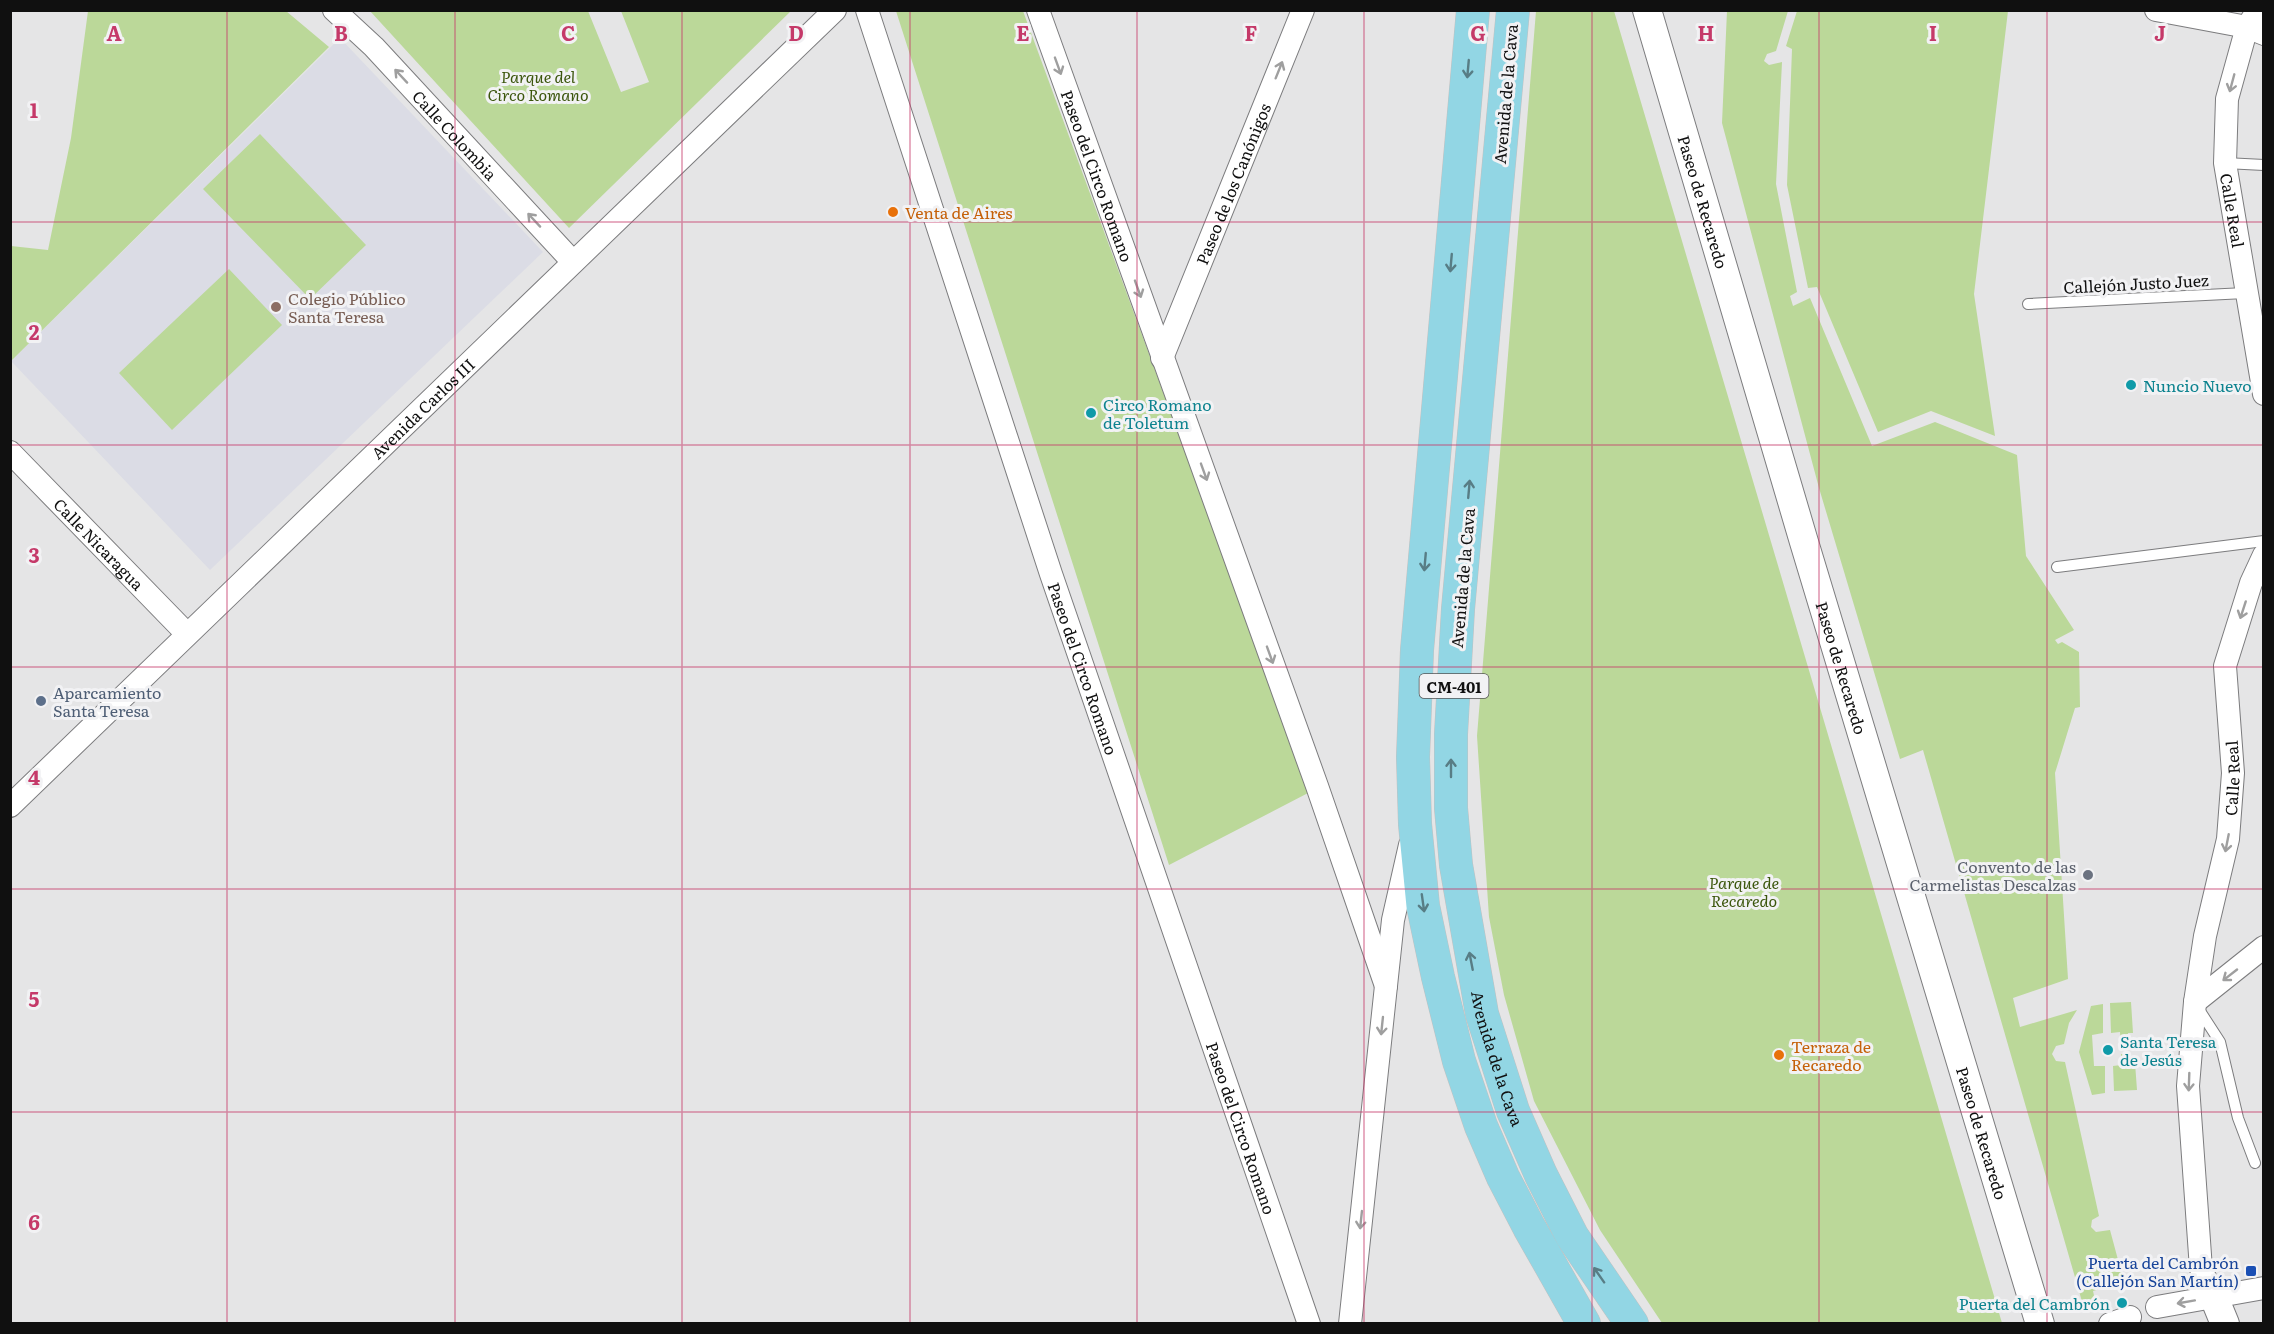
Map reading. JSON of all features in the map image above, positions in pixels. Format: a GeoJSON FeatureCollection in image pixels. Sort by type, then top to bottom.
{"type":"FeatureCollection","features":[{"type":"Feature","properties":{"kind":"main road","name":"CM-401"},"geometry":{"type":"LineString","coordinates":[[1473,10],[1417,650],[1413,757],[1415,824],[1423,906],[1459,1061],[1481,1126],[1503,1177],[1529,1227],[1584,1323]]}},
{"type":"Feature","properties":{"kind":"main road","name":"Avenida de la Cava"},"geometry":{"type":"LineString","coordinates":[[1513,10],[1458,609],[1451,734],[1451,808],[1456,865],[1482,1014],[1513,1111],[1541,1175],[1572,1236],[1632,1323]]}},
{"type":"Feature","properties":{"kind":"street","name":"Calle Colombia"},"geometry":{"type":"LineString","coordinates":[[334,10],[374,47],[573,262]]}},
{"type":"Feature","properties":{"kind":"street","name":"Avenida Carlos III"},"geometry":{"type":"LineString","coordinates":[[10,806],[835,10]]}},
{"type":"Feature","properties":{"kind":"street","name":"Paseo del Circo Romano"},"geometry":{"type":"LineString","coordinates":[[867,10],[1052,574],[1309,1323]]}},
{"type":"Feature","properties":{"kind":"street","name":"Paseo del Circo Romano"},"geometry":{"type":"LineString","coordinates":[[1038,10],[1317,786],[1386,986]]}},
{"type":"Feature","properties":{"kind":"street","name":"Paseo de los Canónigos"},"geometry":{"type":"LineString","coordinates":[[1162,358],[1303,10]]}},
{"type":"Feature","properties":{"kind":"street","name":"Paseo de Recaredo"},"geometry":{"type":"LineString","coordinates":[[1647,10],[1804,542],[2040,1323]]}},
{"type":"Feature","properties":{"kind":"street"},"geometry":{"type":"LineString","coordinates":[[2156,10],[2256,24]]}},
{"type":"Feature","properties":{"kind":"street","name":"Calle Real"},"geometry":{"type":"LineString","coordinates":[[2256,24],[2228,99],[2225,163],[2245,293],[2264,394]]}},
{"type":"Feature","properties":{"kind":"street","name":"Calle Nicaragua"},"geometry":{"type":"LineString","coordinates":[[10,452],[187,634]]}},
{"type":"Feature","properties":{"kind":"street","name":"Calle Real"},"geometry":{"type":"LineString","coordinates":[[2214,1297],[2201,1269],[2188,1086],[2195,1002],[2205,936],[2228,839],[2233,773],[2225,666],[2252,583],[2264,555]]}},
{"type":"Feature","properties":{"kind":"street"},"geometry":{"type":"LineString","coordinates":[[1350,1323],[1393,920],[1415,824]]}},
{"type":"Feature","properties":{"kind":"street"},"geometry":{"type":"LineString","coordinates":[[2195,1002],[2264,947]]}},
{"type":"Feature","properties":{"kind":"street"},"geometry":{"type":"LineString","coordinates":[[2157,1307],[2264,1288]]}},
{"type":"Feature","properties":{"kind":"street"},"geometry":{"type":"LineString","coordinates":[[2214,1297],[2225,1323]]}},
{"type":"Feature","properties":{"kind":"lane"},"geometry":{"type":"LineString","coordinates":[[2225,163],[2264,165]]}},
{"type":"Feature","properties":{"kind":"lane","name":"Callejón Justo Juez"},"geometry":{"type":"LineString","coordinates":[[2028,304],[2245,293]]}},
{"type":"Feature","properties":{"kind":"lane"},"geometry":{"type":"LineString","coordinates":[[2057,567],[2264,542]]}},
{"type":"Feature","properties":{"kind":"lane"},"geometry":{"type":"LineString","coordinates":[[2195,1002],[2220,1042],[2238,1118],[2255,1163]]}},
{"type":"Feature","properties":{"kind":"shaded area","name":"Colegio Público Santa Teresa"},"geometry":{"type":"Polygon","coordinates":[[[340,38],[543,252],[210,570],[11,361],[340,38]]]}},
{"type":"Feature","properties":{"kind":"green space"},"geometry":{"type":"Polygon","coordinates":[[[88,11],[286,11],[329,47],[11,361],[11,246],[48,250],[71,138],[88,11]]]}},
{"type":"Feature","properties":{"kind":"green space","name":"Parque del Circo Romano"},"geometry":{"type":"Polygon","coordinates":[[[370,11],[588,11],[621,92],[649,82],[621,11],[791,11],[569,228],[370,11]]]}},
{"type":"Feature","properties":{"kind":"green space"},"geometry":{"type":"Polygon","coordinates":[[[896,11],[1023,11],[1310,792],[1169,865],[896,11]]]}},
{"type":"Feature","properties":{"kind":"green space","name":"Parque de Recaredo"},"geometry":{"type":"Polygon","coordinates":[[[1536,11],[1614,11],[2002,1323],[1662,1323],[1600,1230],[1534,1101],[1504,995],[1489,917],[1477,736],[1536,11]]]}},
{"type":"Feature","properties":{"kind":"green space"},"geometry":{"type":"Polygon","coordinates":[[[1727,11],[1788,11],[1776,51],[1767,54],[1764,61],[1769,65],[1782,62],[1776,184],[1797,292],[1790,296],[1793,306],[1810,298],[1872,446],[1935,422],[2017,455],[2026,556],[2074,630],[2055,640],[2058,644],[2062,642],[2079,652],[2080,707],[2075,708],[2055,773],[2068,979],[2013,998],[2020,1027],[2077,1010],[2069,1023],[2064,1044],[2056,1046],[2052,1054],[2056,1061],[2065,1062],[2099,1216],[2092,1220],[2091,1227],[2096,1232],[2110,1230],[2124,1282],[2093,1291],[2095,1300],[2083,1305],[1923,750],[1900,759],[1819,488],[1722,123],[1727,11]]]}},
{"type":"Feature","properties":{"kind":"green space"},"geometry":{"type":"Polygon","coordinates":[[[1797,11],[2008,11],[1974,294],[1995,436],[1931,411],[1878,432],[1817,287],[1808,288],[1787,185],[1792,49],[1786,46],[1797,11]]]}},
{"type":"Feature","properties":{"kind":"green space"},"geometry":{"type":"Polygon","coordinates":[[[260,134],[366,245],[310,299],[203,189],[260,134]]]}},
{"type":"Feature","properties":{"kind":"green space"},"geometry":{"type":"Polygon","coordinates":[[[229,269],[282,325],[172,430],[119,373],[229,269]]]}},
{"type":"Feature","properties":{"kind":"green space"},"geometry":{"type":"Polygon","coordinates":[[[2131,1002],[2133,1033],[2128,1033],[2129,1043],[2121,1044],[2120,1032],[2111,1033],[2110,1003],[2131,1002]]]}},
{"type":"Feature","properties":{"kind":"green space"},"geometry":{"type":"Polygon","coordinates":[[[2103,1004],[2103,1033],[2092,1035],[2094,1066],[2105,1066],[2105,1093],[2092,1095],[2079,1052],[2091,1006],[2103,1004]]]}},
{"type":"Feature","properties":{"kind":"green space"},"geometry":{"type":"Polygon","coordinates":[[[2121,1054],[2129,1054],[2130,1063],[2135,1063],[2137,1090],[2114,1091],[2113,1066],[2121,1065],[2121,1054]]]}},
{"type":"Feature","properties":{"kind":"place","name":"Venta de Aires"},"geometry":{"type":"Point","coordinates":[893,212]}},
{"type":"Feature","properties":{"kind":"place","name":"Colegio Público Santa Teresa"},"geometry":{"type":"Point","coordinates":[276,307]}},
{"type":"Feature","properties":{"kind":"place","name":"Nuncio Nuevo"},"geometry":{"type":"Point","coordinates":[2131,385]}},
{"type":"Feature","properties":{"kind":"place","name":"Circo Romano de Toletum"},"geometry":{"type":"Point","coordinates":[1091,413]}},
{"type":"Feature","properties":{"kind":"place","name":"Aparcamiento Santa Teresa"},"geometry":{"type":"Point","coordinates":[41,701]}},
{"type":"Feature","properties":{"kind":"place","name":"Convento de las Carmelistas Descalzas"},"geometry":{"type":"Point","coordinates":[2088,875]}},
{"type":"Feature","properties":{"kind":"place","name":"Santa Teresa de Jesús"},"geometry":{"type":"Point","coordinates":[2108,1050]}},
{"type":"Feature","properties":{"kind":"place","name":"Terraza de Recaredo"},"geometry":{"type":"Point","coordinates":[1779,1055]}},
{"type":"Feature","properties":{"kind":"place","name":"Puerta del Cambrón (Callejón San Martín)"},"geometry":{"type":"Point","coordinates":[2251,1271]}},
{"type":"Feature","properties":{"kind":"place","name":"Puerta del Cambrón"},"geometry":{"type":"Point","coordinates":[2122,1303]}}]}
